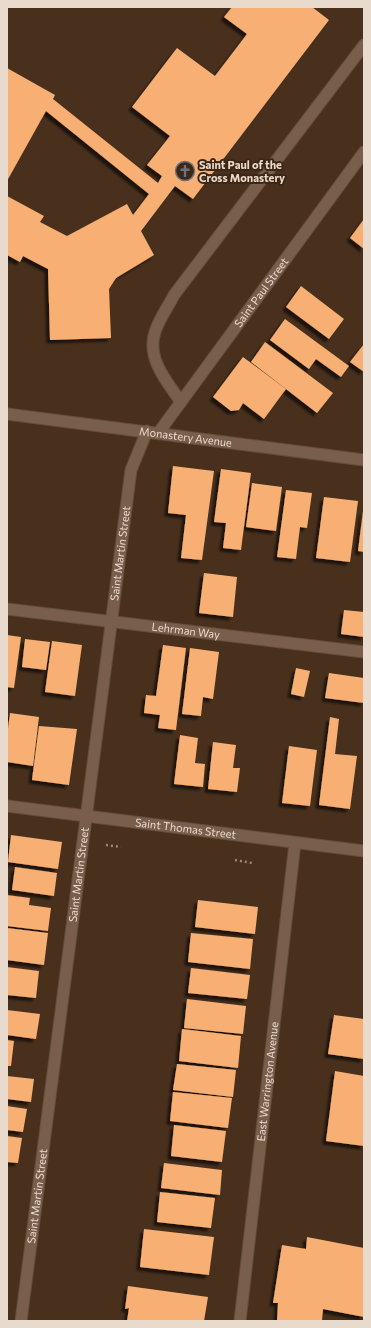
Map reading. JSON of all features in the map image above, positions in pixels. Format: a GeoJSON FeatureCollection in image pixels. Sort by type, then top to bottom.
{"type":"FeatureCollection","features":[{"type":"Feature","properties":{"kind":"street"},"geometry":{"type":"LineString","coordinates":[[181,402],[157,366],[153,348],[155,332],[174,295],[364,45]]}},
{"type":"Feature","properties":{"kind":"street","name":"Saint Paul Street"},"geometry":{"type":"LineString","coordinates":[[159,432],[364,152]]}},
{"type":"Feature","properties":{"kind":"street","name":"Monastery Avenue"},"geometry":{"type":"LineString","coordinates":[[7,414],[147,432],[159,432],[364,460]]}},
{"type":"Feature","properties":{"kind":"street","name":"Saint Martin Street"},"geometry":{"type":"LineString","coordinates":[[21,1321],[130,470],[147,432]]}},
{"type":"Feature","properties":{"kind":"street","name":"Lehrman Way"},"geometry":{"type":"LineString","coordinates":[[7,609],[364,652]]}},
{"type":"Feature","properties":{"kind":"street","name":"Saint Thomas Street"},"geometry":{"type":"LineString","coordinates":[[7,806],[364,851]]}},
{"type":"Feature","properties":{"kind":"street","name":"East Warrington Avenue"},"geometry":{"type":"LineString","coordinates":[[240,1321],[295,843]]}},
{"type":"Feature","properties":{"kind":"path"},"geometry":{"type":"LineString","coordinates":[[100,844],[121,847]]}},
{"type":"Feature","properties":{"kind":"path"},"geometry":{"type":"LineString","coordinates":[[234,860],[252,863]]}},
{"type":"Feature","properties":{"kind":"building","name":"Saint Paul of the Cross Monastery"},"geometry":{"type":"Polygon","coordinates":[[[232,7],[312,7],[329,20],[193,199],[175,186],[141,231],[154,255],[116,278],[109,289],[111,338],[50,340],[48,269],[23,256],[20,262],[7,255],[7,196],[44,216],[40,222],[67,236],[127,204],[133,215],[149,194],[46,111],[7,181],[7,68],[55,95],[53,99],[158,183],[162,176],[147,165],[170,136],[132,107],[177,48],[215,76],[247,34],[224,17],[232,7]]]}},
{"type":"Feature","properties":{"kind":"building"},"geometry":{"type":"Polygon","coordinates":[[[364,219],[364,249],[350,238],[364,219]]]}},
{"type":"Feature","properties":{"kind":"building"},"geometry":{"type":"Polygon","coordinates":[[[301,286],[344,319],[329,339],[286,307],[301,286]]]}},
{"type":"Feature","properties":{"kind":"building"},"geometry":{"type":"Polygon","coordinates":[[[285,319],[349,366],[341,377],[316,359],[309,369],[270,340],[285,319]]]}},
{"type":"Feature","properties":{"kind":"building"},"geometry":{"type":"Polygon","coordinates":[[[265,342],[333,393],[317,413],[251,362],[265,342]]]}},
{"type":"Feature","properties":{"kind":"building"},"geometry":{"type":"Polygon","coordinates":[[[364,344],[364,372],[350,362],[364,344]]]}},
{"type":"Feature","properties":{"kind":"building"},"geometry":{"type":"Polygon","coordinates":[[[243,357],[286,389],[264,419],[243,403],[239,410],[231,411],[213,397],[243,357]]]}},
{"type":"Feature","properties":{"kind":"building"},"geometry":{"type":"Polygon","coordinates":[[[173,466],[214,471],[202,560],[181,558],[186,515],[168,513],[173,466]]]}},
{"type":"Feature","properties":{"kind":"building"},"geometry":{"type":"Polygon","coordinates":[[[221,469],[251,473],[241,550],[223,548],[226,523],[214,522],[221,469]]]}},
{"type":"Feature","properties":{"kind":"building"},"geometry":{"type":"Polygon","coordinates":[[[252,483],[282,487],[276,531],[246,527],[252,483]]]}},
{"type":"Feature","properties":{"kind":"building"},"geometry":{"type":"Polygon","coordinates":[[[286,490],[312,493],[307,528],[300,527],[296,559],[277,557],[286,490]]]}},
{"type":"Feature","properties":{"kind":"building"},"geometry":{"type":"Polygon","coordinates":[[[324,497],[358,501],[350,562],[316,558],[324,497]]]}},
{"type":"Feature","properties":{"kind":"building"},"geometry":{"type":"Polygon","coordinates":[[[364,511],[364,552],[358,551],[364,511]]]}},
{"type":"Feature","properties":{"kind":"building"},"geometry":{"type":"Polygon","coordinates":[[[204,573],[237,577],[233,617],[199,613],[204,573]]]}},
{"type":"Feature","properties":{"kind":"building"},"geometry":{"type":"Polygon","coordinates":[[[344,610],[364,612],[364,637],[341,634],[344,610]]]}},
{"type":"Feature","properties":{"kind":"building"},"geometry":{"type":"Polygon","coordinates":[[[7,635],[21,637],[14,688],[7,687],[7,635]]]}},
{"type":"Feature","properties":{"kind":"building"},"geometry":{"type":"Polygon","coordinates":[[[25,639],[50,642],[46,670],[22,667],[25,639]]]}},
{"type":"Feature","properties":{"kind":"building"},"geometry":{"type":"Polygon","coordinates":[[[52,641],[82,645],[75,696],[45,692],[52,641]]]}},
{"type":"Feature","properties":{"kind":"building"},"geometry":{"type":"Polygon","coordinates":[[[163,645],[186,648],[176,730],[158,728],[160,715],[144,713],[146,695],[156,696],[163,645]]]}},
{"type":"Feature","properties":{"kind":"building"},"geometry":{"type":"Polygon","coordinates":[[[190,648],[219,652],[213,699],[203,697],[201,716],[182,714],[190,648]]]}},
{"type":"Feature","properties":{"kind":"building"},"geometry":{"type":"Polygon","coordinates":[[[296,668],[310,671],[304,697],[291,694],[296,668]]]}},
{"type":"Feature","properties":{"kind":"building"},"geometry":{"type":"Polygon","coordinates":[[[329,673],[364,678],[364,703],[325,698],[329,673]]]}},
{"type":"Feature","properties":{"kind":"building"},"geometry":{"type":"Polygon","coordinates":[[[10,713],[39,717],[33,766],[7,762],[7,736],[10,713]]]}},
{"type":"Feature","properties":{"kind":"building"},"geometry":{"type":"Polygon","coordinates":[[[330,717],[339,719],[335,754],[357,756],[350,809],[319,805],[330,717]]]}},
{"type":"Feature","properties":{"kind":"building"},"geometry":{"type":"Polygon","coordinates":[[[39,726],[77,729],[69,785],[32,780],[39,726]]]}},
{"type":"Feature","properties":{"kind":"building"},"geometry":{"type":"Polygon","coordinates":[[[180,735],[198,738],[195,763],[205,764],[203,787],[174,784],[180,735]]]}},
{"type":"Feature","properties":{"kind":"building"},"geometry":{"type":"Polygon","coordinates":[[[213,742],[236,745],[233,768],[240,768],[237,792],[208,789],[213,742]]]}},
{"type":"Feature","properties":{"kind":"building"},"geometry":{"type":"Polygon","coordinates":[[[289,746],[317,750],[310,806],[282,803],[289,746]]]}},
{"type":"Feature","properties":{"kind":"building"},"geometry":{"type":"Polygon","coordinates":[[[11,835],[62,842],[58,869],[8,862],[11,835]]]}},
{"type":"Feature","properties":{"kind":"building"},"geometry":{"type":"Polygon","coordinates":[[[15,867],[57,873],[54,896],[12,890],[15,867]]]}},
{"type":"Feature","properties":{"kind":"building"},"geometry":{"type":"Polygon","coordinates":[[[7,895],[30,898],[29,905],[51,908],[48,931],[7,926],[7,895]]]}},
{"type":"Feature","properties":{"kind":"building"},"geometry":{"type":"Polygon","coordinates":[[[198,900],[258,907],[255,934],[195,927],[198,900]]]}},
{"type":"Feature","properties":{"kind":"building"},"geometry":{"type":"Polygon","coordinates":[[[7,928],[48,933],[44,965],[7,960],[7,928]]]}},
{"type":"Feature","properties":{"kind":"building"},"geometry":{"type":"Polygon","coordinates":[[[191,933],[253,939],[250,969],[188,962],[191,933]]]}},
{"type":"Feature","properties":{"kind":"building"},"geometry":{"type":"Polygon","coordinates":[[[7,967],[39,971],[36,998],[7,995],[7,967]]]}},
{"type":"Feature","properties":{"kind":"building"},"geometry":{"type":"Polygon","coordinates":[[[191,968],[250,975],[247,999],[188,993],[191,968]]]}},
{"type":"Feature","properties":{"kind":"building"},"geometry":{"type":"Polygon","coordinates":[[[187,999],[246,1006],[243,1034],[184,1028],[187,999]]]}},
{"type":"Feature","properties":{"kind":"building"},"geometry":{"type":"Polygon","coordinates":[[[7,1010],[40,1014],[36,1039],[7,1035],[7,1010]]]}},
{"type":"Feature","properties":{"kind":"building"},"geometry":{"type":"Polygon","coordinates":[[[334,1015],[364,1019],[364,1059],[328,1054],[334,1015]]]}},
{"type":"Feature","properties":{"kind":"building"},"geometry":{"type":"Polygon","coordinates":[[[182,1029],[241,1036],[238,1068],[179,1061],[182,1029]]]}},
{"type":"Feature","properties":{"kind":"building"},"geometry":{"type":"Polygon","coordinates":[[[7,1040],[14,1041],[11,1066],[7,1066],[7,1040]]]}},
{"type":"Feature","properties":{"kind":"building"},"geometry":{"type":"Polygon","coordinates":[[[177,1064],[236,1070],[233,1097],[173,1090],[177,1064]]]}},
{"type":"Feature","properties":{"kind":"building"},"geometry":{"type":"Polygon","coordinates":[[[335,1071],[364,1076],[364,1146],[326,1141],[335,1071]]]}},
{"type":"Feature","properties":{"kind":"building"},"geometry":{"type":"Polygon","coordinates":[[[7,1076],[34,1079],[31,1102],[7,1099],[7,1076]]]}},
{"type":"Feature","properties":{"kind":"building"},"geometry":{"type":"Polygon","coordinates":[[[173,1092],[232,1098],[228,1128],[170,1121],[173,1092]]]}},
{"type":"Feature","properties":{"kind":"building"},"geometry":{"type":"Polygon","coordinates":[[[7,1106],[27,1109],[23,1132],[7,1130],[7,1106]]]}},
{"type":"Feature","properties":{"kind":"building"},"geometry":{"type":"Polygon","coordinates":[[[174,1125],[226,1131],[222,1162],[171,1156],[174,1125]]]}},
{"type":"Feature","properties":{"kind":"building"},"geometry":{"type":"Polygon","coordinates":[[[7,1136],[22,1138],[18,1163],[7,1162],[7,1136]]]}},
{"type":"Feature","properties":{"kind":"building"},"geometry":{"type":"Polygon","coordinates":[[[164,1163],[222,1170],[220,1195],[161,1188],[164,1163]]]}},
{"type":"Feature","properties":{"kind":"building"},"geometry":{"type":"Polygon","coordinates":[[[160,1192],[215,1198],[211,1228],[157,1222],[160,1192]]]}},
{"type":"Feature","properties":{"kind":"building"},"geometry":{"type":"Polygon","coordinates":[[[144,1229],[214,1237],[209,1275],[140,1267],[144,1229]]]}},
{"type":"Feature","properties":{"kind":"building"},"geometry":{"type":"Polygon","coordinates":[[[307,1237],[364,1248],[364,1317],[323,1309],[322,1321],[277,1321],[278,1303],[273,1303],[282,1245],[306,1249],[307,1237]]]}},
{"type":"Feature","properties":{"kind":"building"},"geometry":{"type":"Polygon","coordinates":[[[128,1286],[208,1297],[204,1321],[127,1321],[129,1308],[125,1309],[128,1286]]]}},
{"type":"Feature","properties":{"kind":"place","name":"Saint Paul of the Cross Monastery"},"geometry":{"type":"Point","coordinates":[185,171]}}]}
